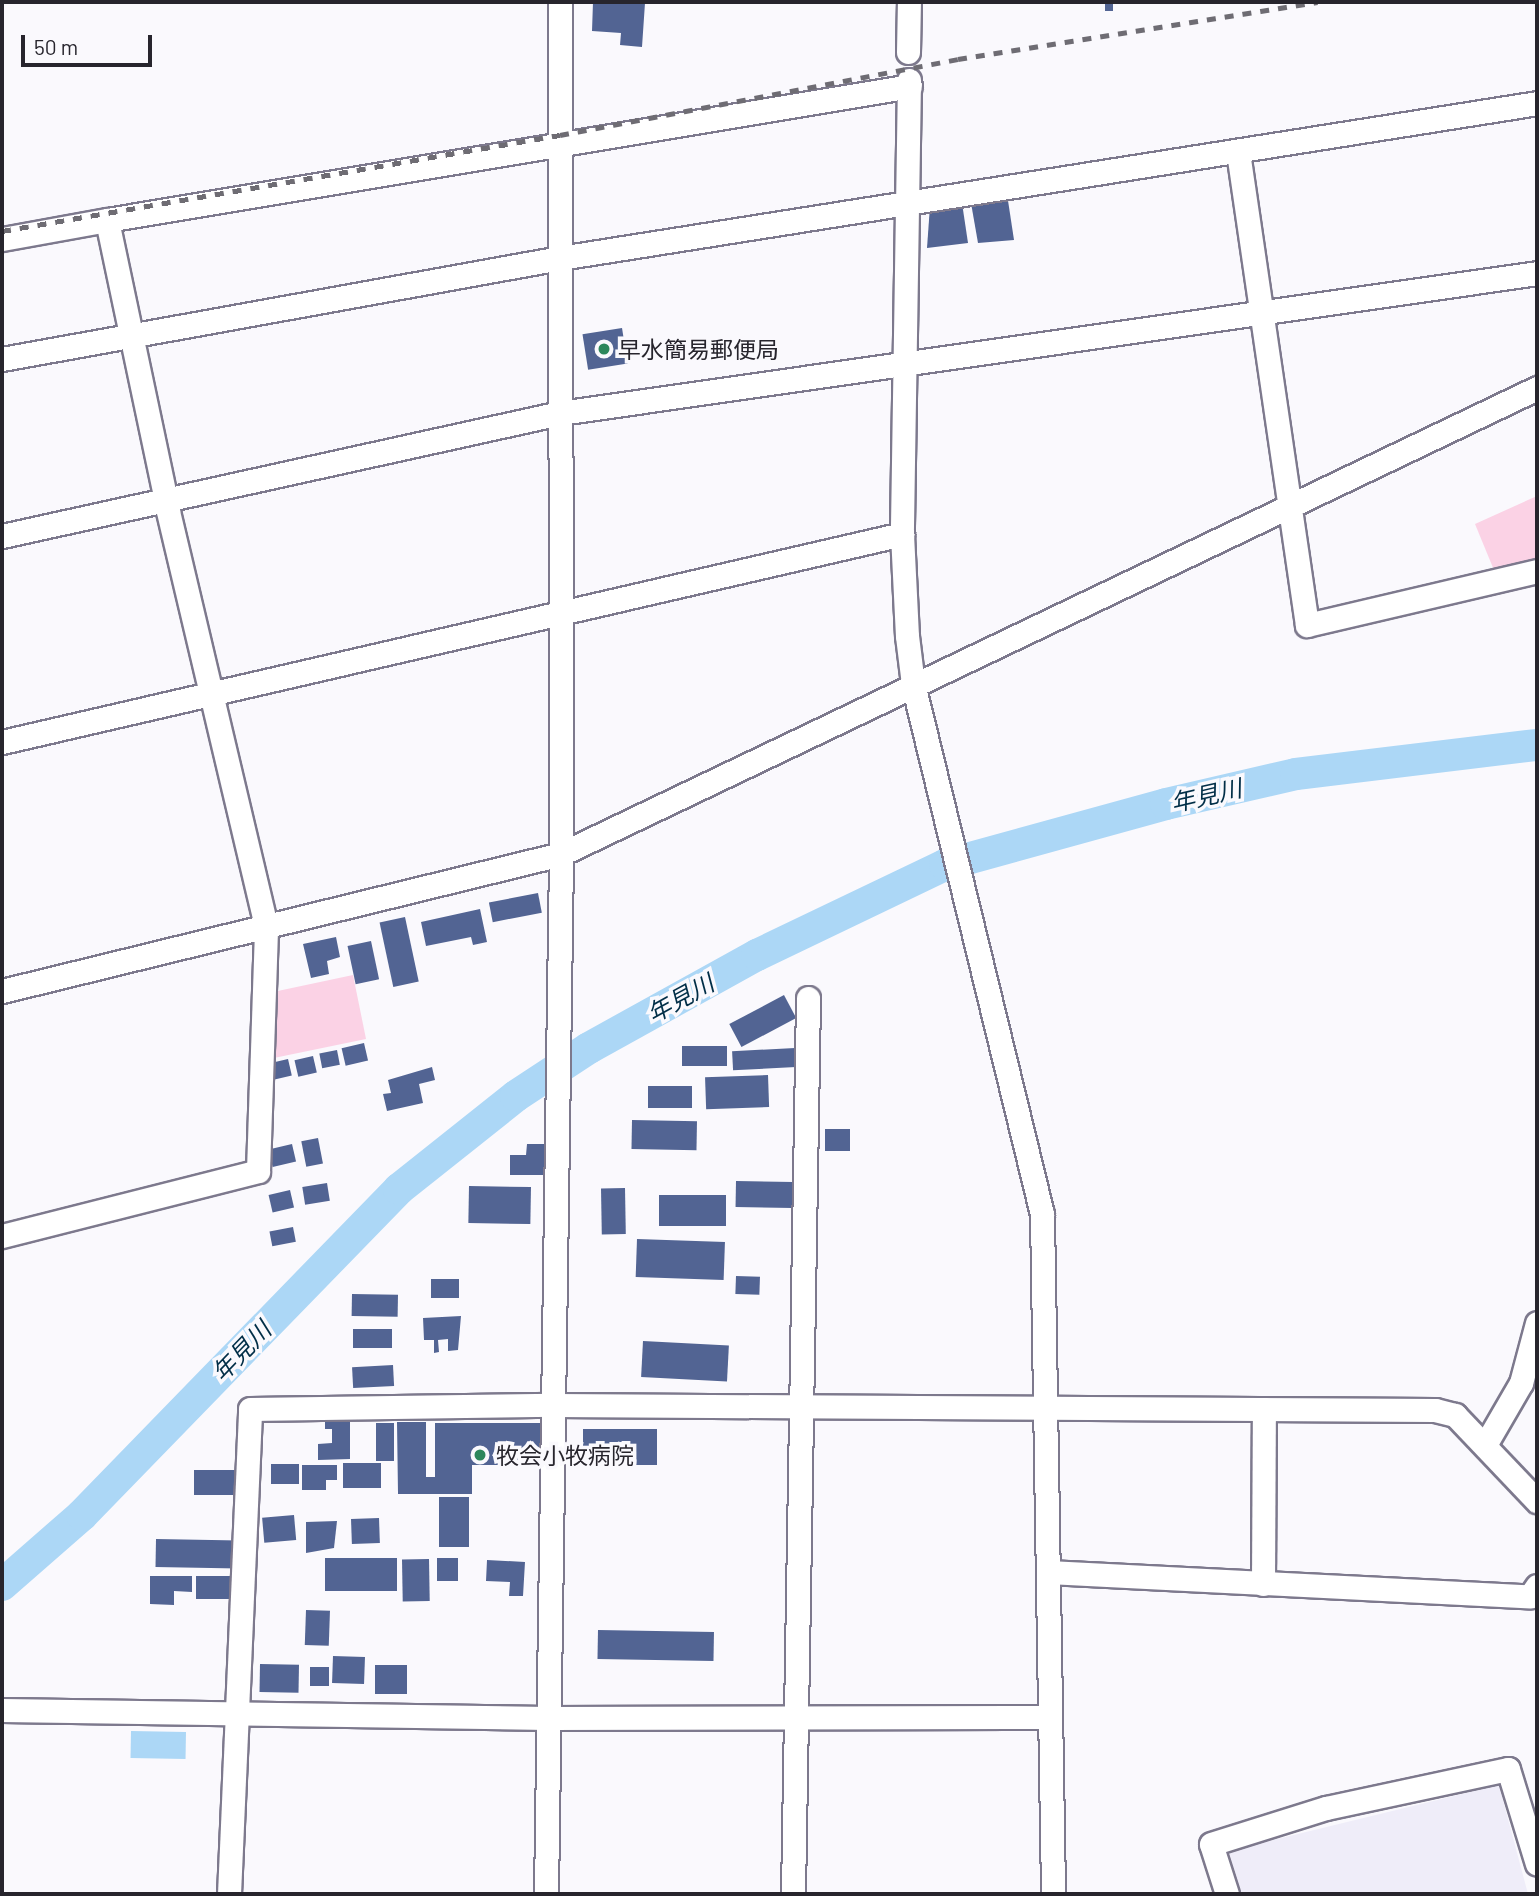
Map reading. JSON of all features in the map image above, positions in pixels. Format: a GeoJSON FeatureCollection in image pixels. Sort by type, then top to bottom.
{"type":"FeatureCollection","features":[{"type":"Feature","properties":{"kind":"street"},"geometry":{"type":"LineString","coordinates":[[545,1894],[561,854],[560,2]]}},
{"type":"Feature","properties":{"kind":"street"},"geometry":{"type":"LineString","coordinates":[[908,52],[909,2]]}},
{"type":"Feature","properties":{"kind":"street"},"geometry":{"type":"LineString","coordinates":[[2,239],[909,83],[902,534],[912,684],[1042,1214],[1053,1894]]}},
{"type":"Feature","properties":{"kind":"street"},"geometry":{"type":"LineString","coordinates":[[2,359],[560,258],[1537,103]]}},
{"type":"Feature","properties":{"kind":"street"},"geometry":{"type":"LineString","coordinates":[[1238,152],[1307,625],[1537,570]]}},
{"type":"Feature","properties":{"kind":"street"},"geometry":{"type":"LineString","coordinates":[[2,1236],[258,1171],[266,926],[130,336],[107,220]]}},
{"type":"Feature","properties":{"kind":"street"},"geometry":{"type":"LineString","coordinates":[[2,536],[560,413],[1537,273]]}},
{"type":"Feature","properties":{"kind":"street"},"geometry":{"type":"LineString","coordinates":[[2,990],[561,854],[912,684],[1537,388]]}},
{"type":"Feature","properties":{"kind":"street"},"geometry":{"type":"LineString","coordinates":[[2,742],[902,534]]}},
{"type":"Feature","properties":{"kind":"street"},"geometry":{"type":"LineString","coordinates":[[793,1894],[808,998]]}},
{"type":"Feature","properties":{"kind":"street"},"geometry":{"type":"LineString","coordinates":[[1485,1445],[1521,1383],[1537,1323]]}},
{"type":"Feature","properties":{"kind":"street"},"geometry":{"type":"LineString","coordinates":[[229,1894],[250,1409],[554,1405],[1435,1410],[1455,1415],[1537,1500]]}},
{"type":"Feature","properties":{"kind":"street"},"geometry":{"type":"LineString","coordinates":[[1263,1584],[1264,1409]]}},
{"type":"Feature","properties":{"kind":"street"},"geometry":{"type":"LineString","coordinates":[[1048,1572],[1530,1596],[1537,1586]]}},
{"type":"Feature","properties":{"kind":"street"},"geometry":{"type":"LineString","coordinates":[[2,1710],[547,1718],[1050,1717]]}},
{"type":"Feature","properties":{"kind":"street"},"geometry":{"type":"LineString","coordinates":[[1227,1894],[1212,1844],[1326,1808],[1508,1769],[1537,1864]]}},
{"type":"Feature","properties":{"kind":"shaded area"},"geometry":{"type":"Polygon","coordinates":[[[1537,496],[1537,565],[1496,575],[1475,524],[1537,496]]]}},
{"type":"Feature","properties":{"kind":"shaded area"},"geometry":{"type":"Polygon","coordinates":[[[353,975],[366,1039],[269,1059],[273,992],[353,975]]]}},
{"type":"Feature","properties":{"kind":"shaded area"},"geometry":{"type":"Polygon","coordinates":[[[1499,1785],[1528,1894],[1234,1894],[1220,1853],[1499,1785]]]}},
{"type":"Feature","properties":{"kind":"water"},"geometry":{"type":"Polygon","coordinates":[[[131,1731],[186,1732],[186,1759],[131,1758],[131,1731]]]}},
{"type":"Feature","properties":{"kind":"building"},"geometry":{"type":"Polygon","coordinates":[[[593,2],[645,3],[642,47],[620,45],[621,33],[592,31],[593,2]]]}},
{"type":"Feature","properties":{"kind":"building"},"geometry":{"type":"Polygon","coordinates":[[[1105,2],[1113,2],[1113,11],[1105,11],[1105,2]]]}},
{"type":"Feature","properties":{"kind":"building"},"geometry":{"type":"Polygon","coordinates":[[[1007,194],[1014,240],[978,243],[971,203],[1007,194]]]}},
{"type":"Feature","properties":{"kind":"building"},"geometry":{"type":"Polygon","coordinates":[[[962,203],[968,243],[927,248],[930,206],[962,203]]]}},
{"type":"Feature","properties":{"kind":"building","name":"早水簡易郵便局"},"geometry":{"type":"Polygon","coordinates":[[[622,328],[628,364],[588,370],[582,334],[622,328]]]}},
{"type":"Feature","properties":{"kind":"building"},"geometry":{"type":"Polygon","coordinates":[[[538,893],[542,913],[493,922],[489,903],[538,893]]]}},
{"type":"Feature","properties":{"kind":"building"},"geometry":{"type":"Polygon","coordinates":[[[480,909],[487,942],[473,945],[471,937],[426,946],[421,922],[480,909]]]}},
{"type":"Feature","properties":{"kind":"building"},"geometry":{"type":"Polygon","coordinates":[[[405,917],[419,982],[393,987],[380,922],[405,917]]]}},
{"type":"Feature","properties":{"kind":"building"},"geometry":{"type":"Polygon","coordinates":[[[336,937],[340,957],[327,961],[329,974],[311,978],[303,944],[336,937]]]}},
{"type":"Feature","properties":{"kind":"building"},"geometry":{"type":"Polygon","coordinates":[[[371,941],[379,979],[356,984],[348,946],[371,941]]]}},
{"type":"Feature","properties":{"kind":"building"},"geometry":{"type":"Polygon","coordinates":[[[784,995],[796,1018],[741,1047],[729,1024],[784,995]]]}},
{"type":"Feature","properties":{"kind":"building"},"geometry":{"type":"Polygon","coordinates":[[[364,1043],[368,1061],[346,1066],[342,1048],[364,1043]]]}},
{"type":"Feature","properties":{"kind":"building"},"geometry":{"type":"Polygon","coordinates":[[[682,1046],[727,1046],[727,1066],[682,1066],[682,1046]]]}},
{"type":"Feature","properties":{"kind":"building"},"geometry":{"type":"Polygon","coordinates":[[[795,1048],[796,1067],[733,1070],[732,1051],[795,1048]]]}},
{"type":"Feature","properties":{"kind":"building"},"geometry":{"type":"Polygon","coordinates":[[[337,1050],[340,1065],[322,1068],[319,1053],[337,1050]]]}},
{"type":"Feature","properties":{"kind":"building"},"geometry":{"type":"Polygon","coordinates":[[[313,1056],[317,1073],[298,1077],[294,1060],[313,1056]]]}},
{"type":"Feature","properties":{"kind":"building"},"geometry":{"type":"Polygon","coordinates":[[[288,1059],[292,1076],[271,1080],[268,1064],[288,1059]]]}},
{"type":"Feature","properties":{"kind":"building"},"geometry":{"type":"Polygon","coordinates":[[[432,1067],[435,1080],[419,1084],[423,1103],[387,1111],[383,1094],[391,1093],[388,1080],[432,1067]]]}},
{"type":"Feature","properties":{"kind":"building"},"geometry":{"type":"Polygon","coordinates":[[[768,1075],[769,1107],[706,1109],[705,1077],[768,1075]]]}},
{"type":"Feature","properties":{"kind":"building"},"geometry":{"type":"Polygon","coordinates":[[[648,1086],[692,1086],[692,1108],[648,1108],[648,1086]]]}},
{"type":"Feature","properties":{"kind":"building"},"geometry":{"type":"Polygon","coordinates":[[[632,1120],[697,1121],[696,1150],[631,1149],[632,1120]]]}},
{"type":"Feature","properties":{"kind":"building"},"geometry":{"type":"Polygon","coordinates":[[[825,1129],[850,1129],[850,1151],[825,1151],[825,1129]]]}},
{"type":"Feature","properties":{"kind":"building"},"geometry":{"type":"Polygon","coordinates":[[[318,1138],[323,1164],[306,1167],[301,1141],[318,1138]]]}},
{"type":"Feature","properties":{"kind":"building"},"geometry":{"type":"Polygon","coordinates":[[[292,1144],[296,1162],[273,1167],[269,1149],[292,1144]]]}},
{"type":"Feature","properties":{"kind":"building"},"geometry":{"type":"Polygon","coordinates":[[[527,1144],[548,1144],[548,1175],[510,1175],[510,1155],[526,1155],[527,1144]]]}},
{"type":"Feature","properties":{"kind":"building"},"geometry":{"type":"Polygon","coordinates":[[[736,1181],[793,1182],[793,1208],[736,1207],[736,1181]]]}},
{"type":"Feature","properties":{"kind":"building"},"geometry":{"type":"Polygon","coordinates":[[[327,1183],[330,1201],[305,1205],[302,1187],[327,1183]]]}},
{"type":"Feature","properties":{"kind":"building"},"geometry":{"type":"Polygon","coordinates":[[[469,1186],[531,1187],[530,1224],[468,1223],[469,1186]]]}},
{"type":"Feature","properties":{"kind":"building"},"geometry":{"type":"Polygon","coordinates":[[[601,1188],[625,1188],[626,1234],[602,1234],[601,1188]]]}},
{"type":"Feature","properties":{"kind":"building"},"geometry":{"type":"Polygon","coordinates":[[[290,1190],[294,1208],[273,1212],[269,1195],[290,1190]]]}},
{"type":"Feature","properties":{"kind":"building"},"geometry":{"type":"Polygon","coordinates":[[[659,1195],[726,1195],[726,1226],[659,1226],[659,1195]]]}},
{"type":"Feature","properties":{"kind":"building"},"geometry":{"type":"Polygon","coordinates":[[[293,1227],[296,1242],[272,1246],[269,1232],[293,1227]]]}},
{"type":"Feature","properties":{"kind":"building"},"geometry":{"type":"Polygon","coordinates":[[[637,1239],[725,1242],[724,1280],[636,1277],[637,1239]]]}},
{"type":"Feature","properties":{"kind":"building"},"geometry":{"type":"Polygon","coordinates":[[[736,1276],[760,1277],[759,1295],[735,1294],[736,1276]]]}},
{"type":"Feature","properties":{"kind":"building"},"geometry":{"type":"Polygon","coordinates":[[[431,1279],[459,1279],[459,1298],[431,1298],[431,1279]]]}},
{"type":"Feature","properties":{"kind":"building"},"geometry":{"type":"Polygon","coordinates":[[[352,1294],[398,1295],[398,1317],[352,1316],[352,1294]]]}},
{"type":"Feature","properties":{"kind":"building"},"geometry":{"type":"Polygon","coordinates":[[[461,1316],[458,1350],[448,1351],[448,1339],[438,1340],[439,1352],[434,1353],[434,1340],[424,1340],[423,1318],[461,1316]]]}},
{"type":"Feature","properties":{"kind":"building"},"geometry":{"type":"Polygon","coordinates":[[[353,1329],[392,1329],[392,1348],[353,1348],[353,1329]]]}},
{"type":"Feature","properties":{"kind":"building"},"geometry":{"type":"Polygon","coordinates":[[[643,1341],[729,1346],[727,1381],[641,1377],[643,1341]]]}},
{"type":"Feature","properties":{"kind":"building"},"geometry":{"type":"Polygon","coordinates":[[[393,1365],[394,1386],[353,1388],[352,1367],[393,1365]]]}},
{"type":"Feature","properties":{"kind":"building"},"geometry":{"type":"Polygon","coordinates":[[[325,1418],[350,1418],[350,1459],[318,1460],[318,1444],[332,1443],[332,1429],[325,1429],[325,1418]]]}},
{"type":"Feature","properties":{"kind":"building"},"geometry":{"type":"Polygon","coordinates":[[[397,1422],[426,1422],[426,1477],[435,1477],[435,1423],[543,1423],[547,1465],[472,1465],[472,1494],[398,1494],[397,1422]]]}},
{"type":"Feature","properties":{"kind":"building"},"geometry":{"type":"Polygon","coordinates":[[[376,1423],[394,1423],[394,1461],[376,1461],[376,1423]]]}},
{"type":"Feature","properties":{"kind":"building"},"geometry":{"type":"Polygon","coordinates":[[[583,1429],[657,1429],[657,1465],[624,1465],[624,1445],[618,1445],[618,1463],[583,1463],[583,1429]]]}},
{"type":"Feature","properties":{"kind":"building"},"geometry":{"type":"Polygon","coordinates":[[[343,1463],[381,1463],[381,1488],[343,1488],[343,1463]]]}},
{"type":"Feature","properties":{"kind":"building"},"geometry":{"type":"Polygon","coordinates":[[[271,1464],[299,1464],[299,1484],[271,1484],[271,1464]]]}},
{"type":"Feature","properties":{"kind":"building"},"geometry":{"type":"Polygon","coordinates":[[[302,1465],[337,1465],[337,1480],[326,1480],[326,1490],[302,1490],[302,1465]]]}},
{"type":"Feature","properties":{"kind":"building"},"geometry":{"type":"Polygon","coordinates":[[[194,1470],[242,1470],[242,1495],[194,1495],[194,1470]]]}},
{"type":"Feature","properties":{"kind":"building"},"geometry":{"type":"Polygon","coordinates":[[[439,1497],[469,1497],[469,1547],[439,1547],[439,1497]]]}},
{"type":"Feature","properties":{"kind":"building"},"geometry":{"type":"Polygon","coordinates":[[[294,1515],[296,1540],[264,1543],[262,1518],[294,1515]]]}},
{"type":"Feature","properties":{"kind":"building"},"geometry":{"type":"Polygon","coordinates":[[[379,1518],[380,1543],[352,1544],[351,1519],[379,1518]]]}},
{"type":"Feature","properties":{"kind":"building"},"geometry":{"type":"Polygon","coordinates":[[[337,1521],[334,1548],[306,1553],[306,1522],[337,1521]]]}},
{"type":"Feature","properties":{"kind":"building"},"geometry":{"type":"Polygon","coordinates":[[[156,1539],[239,1540],[238,1568],[156,1567],[156,1539]]]}},
{"type":"Feature","properties":{"kind":"building"},"geometry":{"type":"Polygon","coordinates":[[[325,1558],[397,1558],[397,1591],[325,1591],[325,1558]]]}},
{"type":"Feature","properties":{"kind":"building"},"geometry":{"type":"Polygon","coordinates":[[[437,1558],[458,1558],[458,1581],[437,1581],[437,1558]]]}},
{"type":"Feature","properties":{"kind":"building"},"geometry":{"type":"Polygon","coordinates":[[[402,1559],[429,1559],[430,1601],[403,1601],[402,1559]]]}},
{"type":"Feature","properties":{"kind":"building"},"geometry":{"type":"Polygon","coordinates":[[[487,1560],[525,1562],[523,1596],[509,1596],[510,1582],[486,1581],[487,1560]]]}},
{"type":"Feature","properties":{"kind":"building"},"geometry":{"type":"Polygon","coordinates":[[[150,1576],[192,1576],[192,1592],[174,1591],[174,1605],[150,1604],[150,1576]]]}},
{"type":"Feature","properties":{"kind":"building"},"geometry":{"type":"Polygon","coordinates":[[[196,1576],[231,1576],[231,1599],[196,1599],[196,1576]]]}},
{"type":"Feature","properties":{"kind":"building"},"geometry":{"type":"Polygon","coordinates":[[[306,1610],[330,1611],[329,1646],[305,1645],[306,1610]]]}},
{"type":"Feature","properties":{"kind":"building"},"geometry":{"type":"Polygon","coordinates":[[[598,1630],[714,1632],[713,1661],[597,1659],[598,1630]]]}},
{"type":"Feature","properties":{"kind":"building"},"geometry":{"type":"Polygon","coordinates":[[[333,1656],[365,1657],[364,1684],[332,1683],[333,1656]]]}},
{"type":"Feature","properties":{"kind":"building"},"geometry":{"type":"Polygon","coordinates":[[[260,1664],[299,1665],[299,1693],[260,1692],[260,1664]]]}},
{"type":"Feature","properties":{"kind":"building"},"geometry":{"type":"Polygon","coordinates":[[[375,1665],[407,1665],[407,1694],[375,1694],[375,1665]]]}},
{"type":"Feature","properties":{"kind":"building"},"geometry":{"type":"Polygon","coordinates":[[[310,1667],[329,1667],[329,1686],[310,1686],[310,1667]]]}},
{"type":"Feature","properties":{"kind":"waterway","name":"年見川"},"geometry":{"type":"LineString","coordinates":[[2,1585],[82,1515],[399,1189],[516,1096],[589,1048],[757,955],[945,865],[1166,804],[1296,774],[1537,745]]}},
{"type":"Feature","properties":{"kind":"railway"},"geometry":{"type":"LineString","coordinates":[[2,231],[560,135],[958,59],[1318,2]]}},
{"type":"Feature","properties":{"kind":"place","name":"早水簡易郵便局"},"geometry":{"type":"Point","coordinates":[604,349]}},
{"type":"Feature","properties":{"kind":"place","name":"牧会小牧病院"},"geometry":{"type":"Point","coordinates":[480,1455]}}]}
